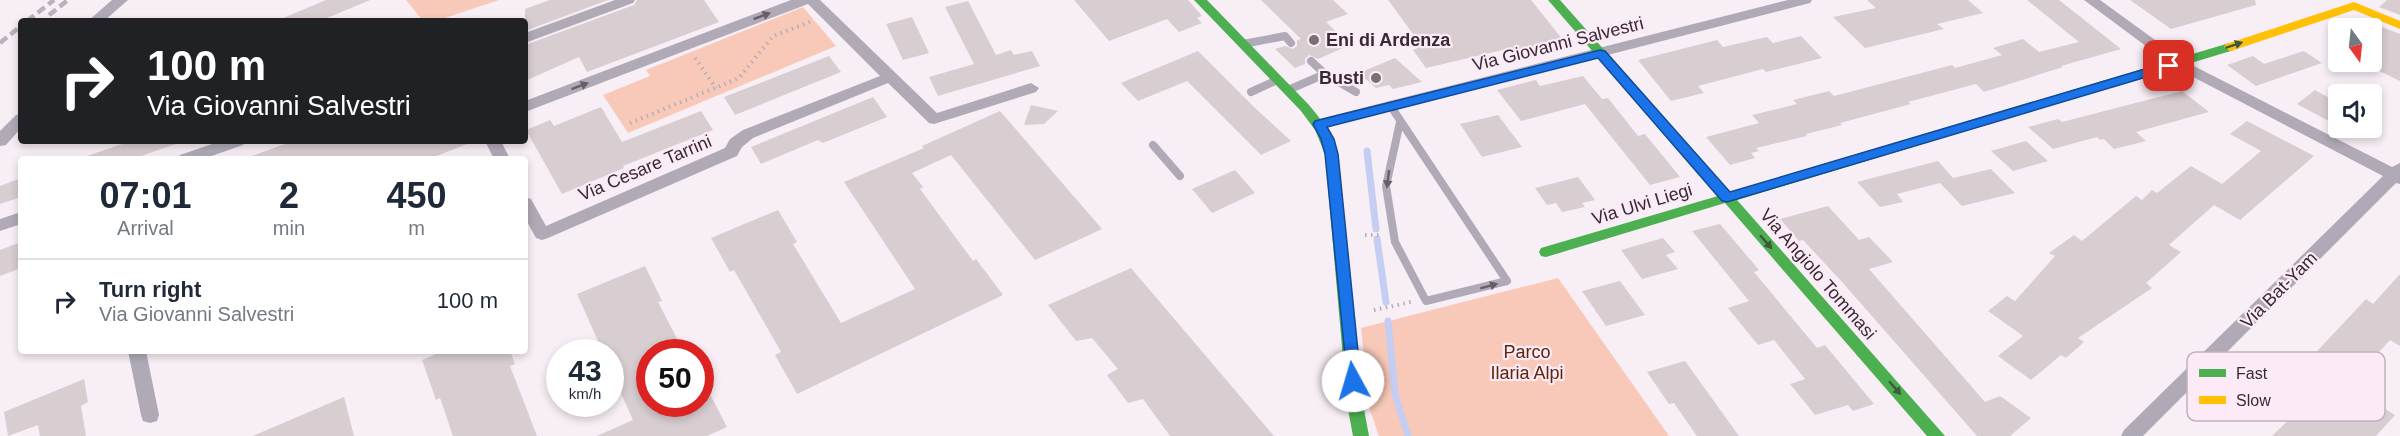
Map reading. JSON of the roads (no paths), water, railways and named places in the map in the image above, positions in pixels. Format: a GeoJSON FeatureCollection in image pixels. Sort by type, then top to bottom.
{"type":"FeatureCollection","features":[{"type":"Feature","properties":{"kind":"street"},"geometry":{"type":"LineString","coordinates":[[99,18],[121,0]]}},
{"type":"Feature","properties":{"kind":"street"},"geometry":{"type":"LineString","coordinates":[[528,37],[628,0]]}},
{"type":"Feature","properties":{"kind":"street"},"geometry":{"type":"LineString","coordinates":[[528,106],[804,0]]}},
{"type":"Feature","properties":{"kind":"street"},"geometry":{"type":"LineString","coordinates":[[812,0],[934,119],[1031,88]]}},
{"type":"Feature","properties":{"kind":"street"},"geometry":{"type":"LineString","coordinates":[[1200,0],[1319,124],[1327,139],[1331,154],[1355,404],[1361,436]]}},
{"type":"Feature","properties":{"kind":"street","name":"Via Angiolo Tommasi"},"geometry":{"type":"LineString","coordinates":[[1554,0],[1937,436]]}},
{"type":"Feature","properties":{"kind":"street","name":"Via Giovanni Salvestri"},"geometry":{"type":"LineString","coordinates":[[1319,124],[1805,0]]}},
{"type":"Feature","properties":{"kind":"street"},"geometry":{"type":"LineString","coordinates":[[2091,0],[2179,64],[2398,174]]}},
{"type":"Feature","properties":{"kind":"street","name":"Via Ulvi Liegi"},"geometry":{"type":"LineString","coordinates":[[1546,252],[2179,64],[2354,6],[2400,25]]}},
{"type":"Feature","properties":{"kind":"street","name":"Via Cesare Tarrini"},"geometry":{"type":"LineString","coordinates":[[528,208],[542,234],[731,152],[736,143],[748,134],[890,76]]}},
{"type":"Feature","properties":{"kind":"street"},"geometry":{"type":"LineString","coordinates":[[0,141],[18,122]]}},
{"type":"Feature","properties":{"kind":"street"},"geometry":{"type":"LineString","coordinates":[[194,156],[228,144]]}},
{"type":"Feature","properties":{"kind":"street","name":"Via Bat-Yam"},"geometry":{"type":"LineString","coordinates":[[2217,352],[2398,174]]}},
{"type":"Feature","properties":{"kind":"street"},"geometry":{"type":"LineString","coordinates":[[0,225],[18,219]]}},
{"type":"Feature","properties":{"kind":"street"},"geometry":{"type":"LineString","coordinates":[[137,354],[150,415]]}},
{"type":"Feature","properties":{"kind":"street","name":"Via Bat-Yam"},"geometry":{"type":"LineString","coordinates":[[2131,436],[2187,381]]}},
{"type":"Feature","properties":{"kind":"lane"},"geometry":{"type":"LineString","coordinates":[[1242,45],[1285,36],[1292,43]]}},
{"type":"Feature","properties":{"kind":"lane"},"geometry":{"type":"LineString","coordinates":[[1311,61],[1325,74],[1356,92]]}},
{"type":"Feature","properties":{"kind":"lane"},"geometry":{"type":"LineString","coordinates":[[1251,92],[1325,74]]}},
{"type":"Feature","properties":{"kind":"lane"},"geometry":{"type":"LineString","coordinates":[[1390,105],[1507,281],[1426,301],[1395,242],[1386,186],[1400,122]]}},
{"type":"Feature","properties":{"kind":"lane"},"geometry":{"type":"LineString","coordinates":[[1153,145],[1180,176]]}},
{"type":"Feature","properties":{"kind":"waterway"},"geometry":{"type":"LineString","coordinates":[[1367,151],[1376,229]]}},
{"type":"Feature","properties":{"kind":"waterway"},"geometry":{"type":"LineString","coordinates":[[1377,239],[1386,302]]}},
{"type":"Feature","properties":{"kind":"waterway"},"geometry":{"type":"LineString","coordinates":[[1388,321],[1395,394],[1408,436]]}},
{"type":"Feature","properties":{"kind":"railway"},"geometry":{"type":"LineString","coordinates":[[31,18],[54,0]]}},
{"type":"Feature","properties":{"kind":"railway"},"geometry":{"type":"LineString","coordinates":[[49,15],[68,0]]}},
{"type":"Feature","properties":{"kind":"railway"},"geometry":{"type":"LineString","coordinates":[[0,43],[18,28]]}},
{"type":"Feature","properties":{"kind":"place","name":"Eni di Ardenza"},"geometry":{"type":"Point","coordinates":[1314,40]}},
{"type":"Feature","properties":{"kind":"place","name":"Busti"},"geometry":{"type":"Point","coordinates":[1376,78]}},
{"type":"Feature","properties":{"kind":"park label","name":"Parco Ilaria Alpi"},"geometry":{"type":"Point","coordinates":[1527,362]}}]}
